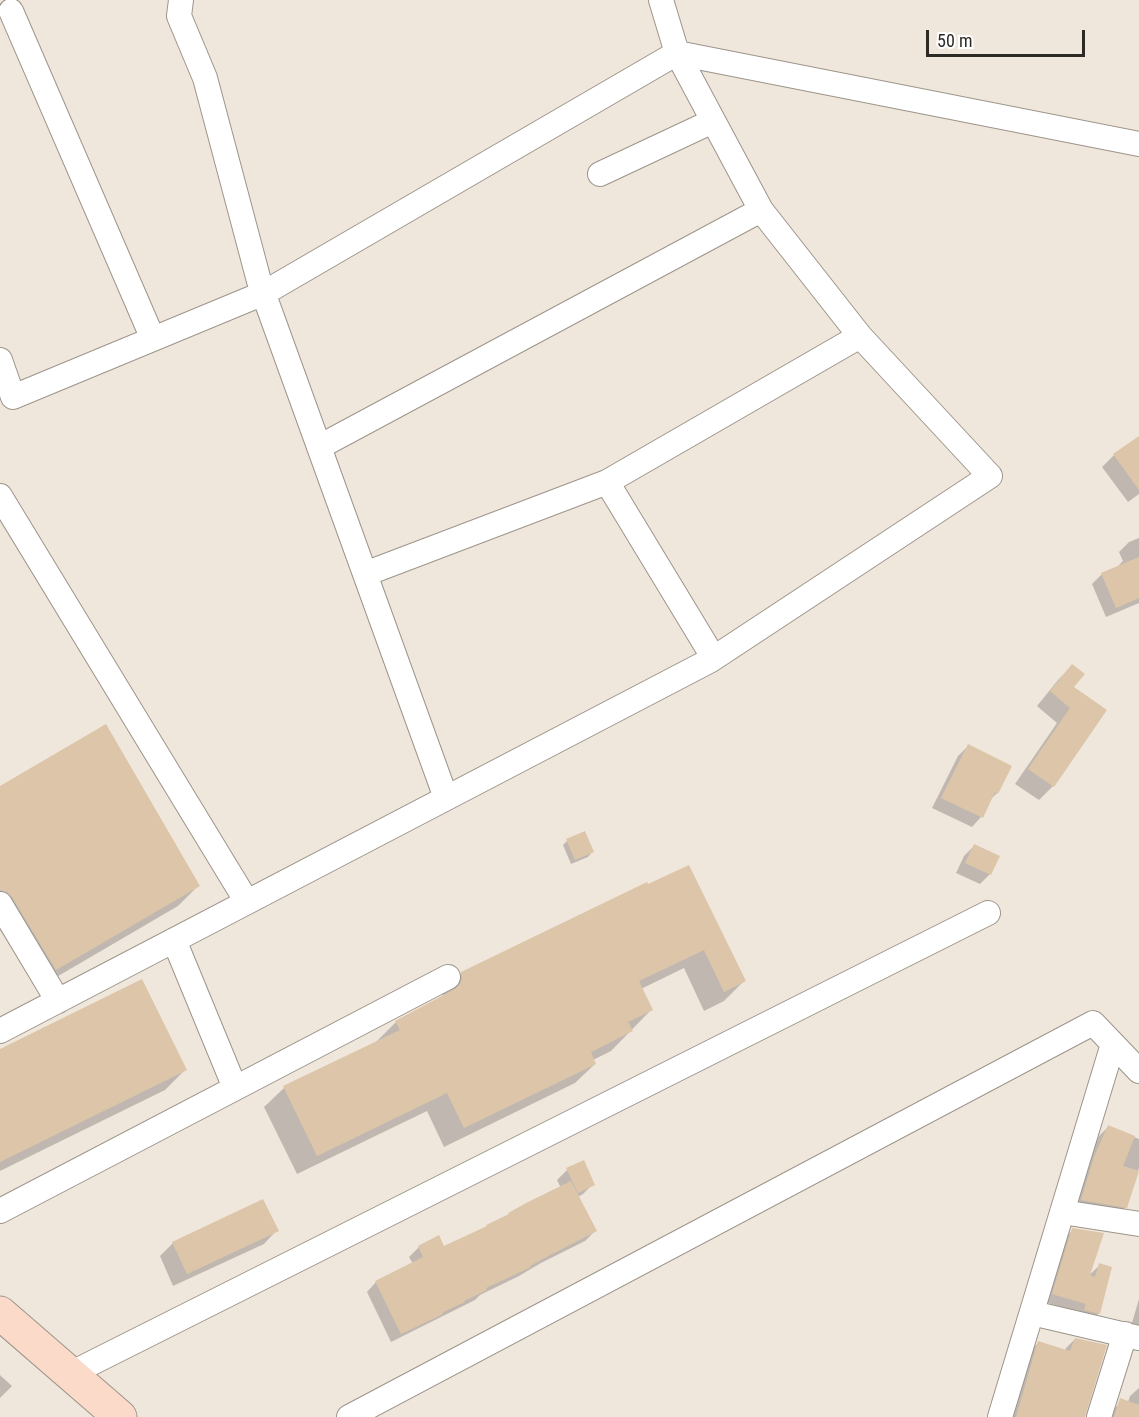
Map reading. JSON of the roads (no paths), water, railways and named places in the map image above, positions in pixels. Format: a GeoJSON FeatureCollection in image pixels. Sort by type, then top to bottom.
{"type":"FeatureCollection","features":[{"type":"Feature","properties":{"kind":"street"},"geometry":{"type":"LineString","coordinates":[[182,0],[178,15],[205,78],[259,281],[446,798]]}},
{"type":"Feature","properties":{"kind":"street"},"geometry":{"type":"LineString","coordinates":[[0,1030],[711,660],[990,476],[860,336],[761,210],[677,53],[661,0]]}},
{"type":"Feature","properties":{"kind":"street"},"geometry":{"type":"LineString","coordinates":[[11,11],[153,339]]}},
{"type":"Feature","properties":{"kind":"street"},"geometry":{"type":"LineString","coordinates":[[0,360],[13,397],[264,293],[677,53],[1139,144]]}},
{"type":"Feature","properties":{"kind":"street"},"geometry":{"type":"LineString","coordinates":[[600,174],[714,121]]}},
{"type":"Feature","properties":{"kind":"street"},"geometry":{"type":"LineString","coordinates":[[319,447],[761,210]]}},
{"type":"Feature","properties":{"kind":"street"},"geometry":{"type":"LineString","coordinates":[[365,574],[607,482],[860,336]]}},
{"type":"Feature","properties":{"kind":"street"},"geometry":{"type":"LineString","coordinates":[[607,482],[707,648]]}},
{"type":"Feature","properties":{"kind":"street"},"geometry":{"type":"LineString","coordinates":[[0,496],[247,902]]}},
{"type":"Feature","properties":{"kind":"street"},"geometry":{"type":"LineString","coordinates":[[0,904],[58,1000]]}},
{"type":"Feature","properties":{"kind":"street"},"geometry":{"type":"LineString","coordinates":[[70,1374],[988,913]]}},
{"type":"Feature","properties":{"kind":"street"},"geometry":{"type":"LineString","coordinates":[[174,940],[235,1088]]}},
{"type":"Feature","properties":{"kind":"street"},"geometry":{"type":"LineString","coordinates":[[0,1211],[448,977]]}},
{"type":"Feature","properties":{"kind":"street"},"geometry":{"type":"LineString","coordinates":[[349,1417],[1093,1023],[1139,1071]]}},
{"type":"Feature","properties":{"kind":"street"},"geometry":{"type":"LineString","coordinates":[[1000,1417],[1113,1044]]}},
{"type":"Feature","properties":{"kind":"street"},"geometry":{"type":"LineString","coordinates":[[1062,1212],[1139,1224]]}},
{"type":"Feature","properties":{"kind":"street"},"geometry":{"type":"LineString","coordinates":[[0,1312],[120,1417]]}},
{"type":"Feature","properties":{"kind":"street"},"geometry":{"type":"LineString","coordinates":[[1032,1313],[1132,1336],[1098,1417]]}}]}
